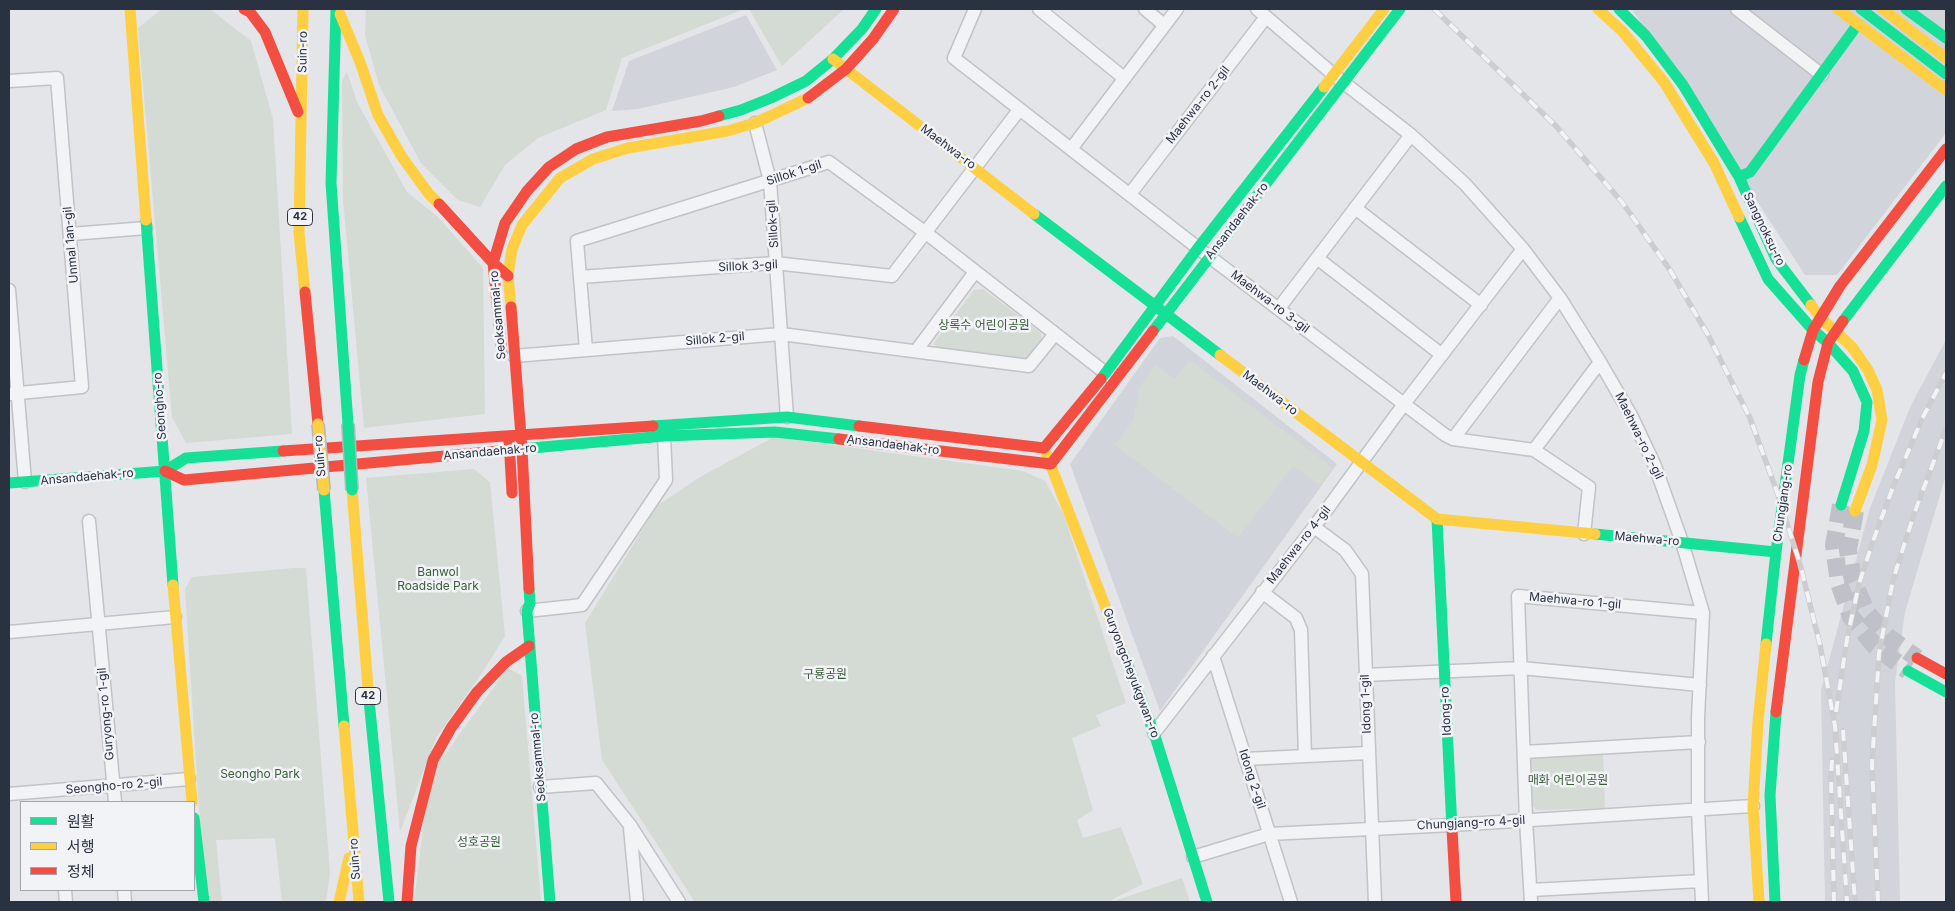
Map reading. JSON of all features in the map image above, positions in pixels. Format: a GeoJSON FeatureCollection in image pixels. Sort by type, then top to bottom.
{"type":"FeatureCollection","features":[{"type":"Feature","properties":{"kind":"main road","name":"Seongho-ro"},"geometry":{"type":"LineString","coordinates":[[130,9],[165,489],[192,801]]}},
{"type":"Feature","properties":{"kind":"main road"},"geometry":{"type":"LineString","coordinates":[[244,9],[250,12],[265,32],[302,123]]}},
{"type":"Feature","properties":{"kind":"main road","name":"Suin-ro"},"geometry":{"type":"LineString","coordinates":[[303,9],[300,233],[324,490],[358,902]]}},
{"type":"Feature","properties":{"kind":"main road"},"geometry":{"type":"LineString","coordinates":[[337,9],[360,62],[378,115],[402,157],[429,194],[493,263],[508,276]]}},
{"type":"Feature","properties":{"kind":"main road","name":"42"},"geometry":{"type":"LineString","coordinates":[[337,9],[331,183],[352,490],[374,766],[389,902]]}},
{"type":"Feature","properties":{"kind":"main road","name":"Seoksammal-ro"},"geometry":{"type":"LineString","coordinates":[[503,368],[493,263],[505,223],[549,167],[576,149],[607,137],[701,121],[741,110],[770,98],[806,80],[833,59],[862,29],[876,9]]}},
{"type":"Feature","properties":{"kind":"main road","name":"Seoksammal-ro"},"geometry":{"type":"LineString","coordinates":[[527,611],[520,602],[509,450],[512,431],[514,356],[508,276],[512,249],[522,225],[560,178],[593,159],[628,148],[727,131],[755,123],[805,100],[846,69],[873,39],[894,9]]}},
{"type":"Feature","properties":{"kind":"main road","name":"Ansandaehak-ro"},"geometry":{"type":"LineString","coordinates":[[9,483],[165,471],[186,458],[512,431],[787,416],[1044,448],[1165,314],[1210,256],[1340,79],[1384,9]]}},
{"type":"Feature","properties":{"kind":"main road","name":"Ansandaehak-ro"},"geometry":{"type":"LineString","coordinates":[[165,471],[184,480],[664,436],[775,432],[1051,464],[1111,376],[1155,306],[1198,248],[1400,9]]}},
{"type":"Feature","properties":{"kind":"main road","name":"Sangnoksu-ro"},"geometry":{"type":"LineString","coordinates":[[1598,9],[1623,32],[1664,82],[1714,163],[1768,279],[1813,330],[1828,343],[1853,371],[1867,402],[1864,430],[1841,505]]}},
{"type":"Feature","properties":{"kind":"main road","name":"Sangnoksu-ro"},"geometry":{"type":"LineString","coordinates":[[1619,9],[1646,36],[1683,85],[1739,177],[1776,260],[1820,317],[1852,347],[1868,370],[1877,390],[1882,420],[1872,464],[1855,511]]}},
{"type":"Feature","properties":{"kind":"main road"},"geometry":{"type":"LineString","coordinates":[[1838,9],[1946,90]]}},
{"type":"Feature","properties":{"kind":"main road"},"geometry":{"type":"LineString","coordinates":[[1861,9],[1946,74]]}},
{"type":"Feature","properties":{"kind":"main road"},"geometry":{"type":"LineString","coordinates":[[1883,9],[1946,58]]}},
{"type":"Feature","properties":{"kind":"main road"},"geometry":{"type":"LineString","coordinates":[[1906,9],[1946,38]]}},
{"type":"Feature","properties":{"kind":"main road"},"geometry":{"type":"LineString","coordinates":[[1739,177],[1750,172],[1858,24]]}},
{"type":"Feature","properties":{"kind":"main road","name":"Maehwa-ro"},"geometry":{"type":"LineString","coordinates":[[833,59],[1165,314],[1437,519],[1776,552]]}},
{"type":"Feature","properties":{"kind":"main road","name":"Chungjang-ro"},"geometry":{"type":"LineString","coordinates":[[1759,902],[1753,806],[1758,722],[1776,552],[1800,375],[1813,330],[1840,286],[1946,149]]}},
{"type":"Feature","properties":{"kind":"main road","name":"Chungjang-ro"},"geometry":{"type":"LineString","coordinates":[[1775,902],[1770,794],[1774,724],[1818,382],[1828,343],[1835,331],[1946,186]]}},
{"type":"Feature","properties":{"kind":"main road","name":"Seoksammal-ro"},"geometry":{"type":"LineString","coordinates":[[512,431],[522,449],[530,603],[527,611],[529,646],[550,902]]}},
{"type":"Feature","properties":{"kind":"main road","name":"Guryongcheyukgwan-ro"},"geometry":{"type":"LineString","coordinates":[[1044,448],[1154,733],[1207,902]]}},
{"type":"Feature","properties":{"kind":"main road","name":"Idong-ro"},"geometry":{"type":"LineString","coordinates":[[1437,519],[1456,902]]}},
{"type":"Feature","properties":{"kind":"main road"},"geometry":{"type":"LineString","coordinates":[[407,902],[411,846],[422,799],[434,760],[451,728],[477,692],[506,662],[529,646]]}},
{"type":"Feature","properties":{"kind":"main road"},"geometry":{"type":"LineString","coordinates":[[1917,658],[1946,674]]}},
{"type":"Feature","properties":{"kind":"main road"},"geometry":{"type":"LineString","coordinates":[[1908,671],[1946,692]]}},
{"type":"Feature","properties":{"kind":"main road"},"geometry":{"type":"LineString","coordinates":[[195,826],[204,902]]}},
{"type":"Feature","properties":{"kind":"main road"},"geometry":{"type":"LineString","coordinates":[[339,902],[354,840]]}},
{"type":"Feature","properties":{"kind":"street","name":"Maehwa-ro 3-gil"},"geometry":{"type":"LineString","coordinates":[[975,9],[954,58],[1198,248],[1453,439],[1534,450],[1589,488],[1584,534]]}},
{"type":"Feature","properties":{"kind":"street"},"geometry":{"type":"LineString","coordinates":[[1039,9],[1124,78]]}},
{"type":"Feature","properties":{"kind":"street"},"geometry":{"type":"LineString","coordinates":[[1145,9],[1164,25]]}},
{"type":"Feature","properties":{"kind":"street"},"geometry":{"type":"LineString","coordinates":[[1071,150],[1177,9]]}},
{"type":"Feature","properties":{"kind":"street"},"geometry":{"type":"LineString","coordinates":[[1737,9],[1822,75]]}},
{"type":"Feature","properties":{"kind":"street","name":"Maehwa-ro 2-gil"},"geometry":{"type":"LineString","coordinates":[[1130,194],[1262,13],[1340,79],[1411,135],[1465,184],[1523,249],[1560,298],[1632,417],[1655,466],[1682,542]]}},
{"type":"Feature","properties":{"kind":"street","name":"Unmal 1an-gil"},"geometry":{"type":"LineString","coordinates":[[9,81],[57,78],[82,387],[13,394]]}},
{"type":"Feature","properties":{"kind":"street"},"geometry":{"type":"LineString","coordinates":[[926,233],[1019,110]]}},
{"type":"Feature","properties":{"kind":"street","name":"Sillok-gil"},"geometry":{"type":"LineString","coordinates":[[755,123],[770,181],[787,416]]}},
{"type":"Feature","properties":{"kind":"street"},"geometry":{"type":"LineString","coordinates":[[1279,308],[1411,135]]}},
{"type":"Feature","properties":{"kind":"street","name":"Sillok 1-gil"},"geometry":{"type":"LineString","coordinates":[[586,350],[578,241],[829,162],[926,233],[1111,376]]}},
{"type":"Feature","properties":{"kind":"street"},"geometry":{"type":"LineString","coordinates":[[1355,208],[1481,305]]}},
{"type":"Feature","properties":{"kind":"street"},"geometry":{"type":"LineString","coordinates":[[70,234],[146,228]]}},
{"type":"Feature","properties":{"kind":"street","name":"Sillok 3-gil"},"geometry":{"type":"LineString","coordinates":[[580,277],[775,263],[892,276],[926,233]]}},
{"type":"Feature","properties":{"kind":"street","name":"Maehwa-ro 4-gil"},"geometry":{"type":"LineString","coordinates":[[1154,733],[1314,527],[1404,404],[1523,249]]}},
{"type":"Feature","properties":{"kind":"street"},"geometry":{"type":"LineString","coordinates":[[1317,258],[1442,355]]}},
{"type":"Feature","properties":{"kind":"street"},"geometry":{"type":"LineString","coordinates":[[916,351],[975,272]]}},
{"type":"Feature","properties":{"kind":"street"},"geometry":{"type":"LineString","coordinates":[[9,290],[13,394],[25,482]]}},
{"type":"Feature","properties":{"kind":"street"},"geometry":{"type":"LineString","coordinates":[[1453,439],[1560,298]]}},
{"type":"Feature","properties":{"kind":"street","name":"Sillok 2-gil"},"geometry":{"type":"LineString","coordinates":[[514,356],[781,334],[1029,366],[1055,334]]}},
{"type":"Feature","properties":{"kind":"street"},"geometry":{"type":"LineString","coordinates":[[1534,450],[1600,362]]}},
{"type":"Feature","properties":{"kind":"street"},"geometry":{"type":"LineString","coordinates":[[527,611],[582,605],[666,480],[664,436]]}},
{"type":"Feature","properties":{"kind":"street","name":"Guryong-ro 1-gil"},"geometry":{"type":"LineString","coordinates":[[89,521],[115,801]]}},
{"type":"Feature","properties":{"kind":"street","name":"Idong 1-gil"},"geometry":{"type":"LineString","coordinates":[[1314,527],[1345,550],[1362,574],[1368,753],[1376,902]]}},
{"type":"Feature","properties":{"kind":"street"},"geometry":{"type":"LineString","coordinates":[[1682,542],[1703,613],[1698,809],[1702,902]]}},
{"type":"Feature","properties":{"kind":"street"},"geometry":{"type":"LineString","coordinates":[[1262,592],[1296,618],[1301,630],[1305,756]]}},
{"type":"Feature","properties":{"kind":"street","name":"Maehwa-ro 1-gil"},"geometry":{"type":"LineString","coordinates":[[1702,881],[1531,896],[1526,820],[1518,596],[1703,613]]}},
{"type":"Feature","properties":{"kind":"street"},"geometry":{"type":"LineString","coordinates":[[9,632],[175,617]]}},
{"type":"Feature","properties":{"kind":"street","name":"Idong 2-gil"},"geometry":{"type":"LineString","coordinates":[[1213,656],[1291,902]]}},
{"type":"Feature","properties":{"kind":"street"},"geometry":{"type":"LineString","coordinates":[[1365,675],[1521,668],[1700,685]]}},
{"type":"Feature","properties":{"kind":"street"},"geometry":{"type":"LineString","coordinates":[[1524,752],[1699,742]]}},
{"type":"Feature","properties":{"kind":"street"},"geometry":{"type":"LineString","coordinates":[[1245,759],[1368,753]]}},
{"type":"Feature","properties":{"kind":"street","name":"Seongho-ro 2-gil"},"geometry":{"type":"LineString","coordinates":[[9,794],[57,796],[113,786],[189,779]]}},
{"type":"Feature","properties":{"kind":"street"},"geometry":{"type":"LineString","coordinates":[[540,787],[596,783],[630,825],[679,902]]}},
{"type":"Feature","properties":{"kind":"street","name":"Chungjang-ro 4-gil"},"geometry":{"type":"LineString","coordinates":[[1193,857],[1269,834],[1452,825],[1753,806]]}},
{"type":"Feature","properties":{"kind":"street"},"geometry":{"type":"LineString","coordinates":[[630,825],[636,902]]}},
{"type":"Feature","properties":{"kind":"shaded area"},"geometry":{"type":"Polygon","coordinates":[[[1632,9],[1946,9],[1946,133],[1837,275],[1805,275],[1632,9]]]}},
{"type":"Feature","properties":{"kind":"shaded area"},"geometry":{"type":"Polygon","coordinates":[[[746,15],[777,70],[734,87],[638,109],[612,111],[629,61],[746,15]]]}},
{"type":"Feature","properties":{"kind":"shaded area"},"geometry":{"type":"Polygon","coordinates":[[[1173,336],[1337,464],[1160,711],[1070,464],[1160,338],[1173,336]]]}},
{"type":"Feature","properties":{"kind":"shaded area"},"geometry":{"type":"Polygon","coordinates":[[[1946,340],[1946,475],[1905,612],[1895,682],[1900,902],[1825,902],[1821,690],[1870,508],[1911,405],[1946,340]]]}},
{"type":"Feature","properties":{"kind":"green space"},"geometry":{"type":"Polygon","coordinates":[[[162,9],[211,10],[251,41],[273,119],[292,434],[186,443],[172,417],[138,28],[162,9]]]}},
{"type":"Feature","properties":{"kind":"green space"},"geometry":{"type":"Polygon","coordinates":[[[366,9],[744,9],[622,58],[606,110],[538,138],[505,165],[480,207],[458,200],[421,163],[379,85],[365,35],[366,9]]]}},
{"type":"Feature","properties":{"kind":"green space"},"geometry":{"type":"Polygon","coordinates":[[[749,9],[844,9],[782,66],[749,9]]]}},
{"type":"Feature","properties":{"kind":"green space"},"geometry":{"type":"Polygon","coordinates":[[[347,72],[357,102],[407,192],[438,217],[483,268],[485,414],[364,428],[343,199],[342,81],[347,72]]]}},
{"type":"Feature","properties":{"kind":"green space","name":"상록수 어린이공원"},"geometry":{"type":"Polygon","coordinates":[[[983,289],[1041,333],[1042,341],[1029,359],[936,348],[934,343],[974,290],[983,289]]]}},
{"type":"Feature","properties":{"kind":"green space"},"geometry":{"type":"Polygon","coordinates":[[[1190,360],[1333,468],[1320,485],[1293,466],[1238,538],[1115,445],[1133,420],[1140,386],[1156,365],[1175,379],[1190,360]]]}},
{"type":"Feature","properties":{"kind":"green space","name":"구룡공원"},"geometry":{"type":"Polygon","coordinates":[[[774,437],[1023,471],[1045,481],[1063,513],[1126,703],[1096,715],[1101,726],[1072,738],[1093,810],[1077,820],[1083,838],[1121,827],[1143,884],[1113,899],[1111,902],[695,902],[602,760],[585,623],[657,506],[700,477],[774,437]]]}},
{"type":"Feature","properties":{"kind":"green space","name":"Banwol Roadside Park"},"geometry":{"type":"Polygon","coordinates":[[[474,469],[490,482],[505,636],[482,673],[436,738],[400,832],[366,478],[474,469]]]}},
{"type":"Feature","properties":{"kind":"green space","name":"Seongho Park"},"geometry":{"type":"Polygon","coordinates":[[[306,568],[330,873],[326,900],[325,902],[282,902],[275,838],[216,840],[222,902],[205,902],[185,589],[192,577],[306,568]]]}},
{"type":"Feature","properties":{"kind":"green space","name":"성호공원"},"geometry":{"type":"Polygon","coordinates":[[[508,668],[522,676],[541,902],[414,902],[427,797],[437,765],[508,668]]]}},
{"type":"Feature","properties":{"kind":"green space","name":"매화 어린이공원"},"geometry":{"type":"Polygon","coordinates":[[[1603,751],[1605,808],[1537,810],[1533,806],[1531,757],[1603,751]]]}},
{"type":"Feature","properties":{"kind":"green space"},"geometry":{"type":"Polygon","coordinates":[[[1182,878],[1190,902],[1115,902],[1117,900],[1182,878]]]}},
{"type":"Feature","properties":{"kind":"tunnel"},"geometry":{"type":"LineString","coordinates":[[1841,505],[1834,545],[1839,583],[1851,617],[1875,646],[1908,671]]}},
{"type":"Feature","properties":{"kind":"tunnel"},"geometry":{"type":"LineString","coordinates":[[1855,511],[1848,550],[1853,581],[1867,613],[1888,637],[1917,658]]}},
{"type":"Feature","properties":{"kind":"railway"},"geometry":{"type":"LineString","coordinates":[[1434,9],[1555,125],[1622,202],[1670,270],[1708,335],[1750,418],[1777,492],[1800,564],[1820,645],[1835,726],[1847,902]]}},
{"type":"Feature","properties":{"kind":"railway"},"geometry":{"type":"LineString","coordinates":[[1836,712],[1847,639],[1859,584],[1893,487],[1922,419],[1946,373]]}},
{"type":"Feature","properties":{"kind":"railway"},"geometry":{"type":"LineString","coordinates":[[1878,902],[1872,765],[1879,653],[1893,580],[1914,514],[1946,429]]}},
{"type":"Feature","properties":{"kind":"railway"},"geometry":{"type":"LineString","coordinates":[[1843,730],[1855,902]]}},
{"type":"Feature","properties":{"kind":"railway"},"geometry":{"type":"LineString","coordinates":[[1832,760],[1834,902]]}},
{"type":"Feature","properties":{"kind":"traffic: fast"},"geometry":{"type":"LineString","coordinates":[[336,9],[331,183],[348,424]]}},
{"type":"Feature","properties":{"kind":"traffic: fast"},"geometry":{"type":"LineString","coordinates":[[719,116],[741,110],[771,98],[806,81],[833,59],[862,29],[876,9]]}},
{"type":"Feature","properties":{"kind":"traffic: fast"},"geometry":{"type":"LineString","coordinates":[[1153,331],[1400,9]]}},
{"type":"Feature","properties":{"kind":"traffic: fast"},"geometry":{"type":"LineString","coordinates":[[1619,9],[1646,36],[1683,85],[1739,177],[1776,259],[1811,305]]}},
{"type":"Feature","properties":{"kind":"traffic: fast"},"geometry":{"type":"LineString","coordinates":[[1861,9],[1946,74]]}},
{"type":"Feature","properties":{"kind":"traffic: fast"},"geometry":{"type":"LineString","coordinates":[[1906,9],[1946,38]]}},
{"type":"Feature","properties":{"kind":"traffic: fast"},"geometry":{"type":"LineString","coordinates":[[1739,177],[1750,172],[1858,24]]}},
{"type":"Feature","properties":{"kind":"traffic: fast"},"geometry":{"type":"LineString","coordinates":[[1101,379],[1198,248],[1324,87]]}},
{"type":"Feature","properties":{"kind":"traffic: fast"},"geometry":{"type":"LineString","coordinates":[[1843,321],[1946,186]]}},
{"type":"Feature","properties":{"kind":"traffic: fast"},"geometry":{"type":"LineString","coordinates":[[1034,214],[1220,355]]}},
{"type":"Feature","properties":{"kind":"traffic: fast"},"geometry":{"type":"LineString","coordinates":[[1739,217],[1768,279],[1813,330],[1828,343],[1853,371],[1867,402],[1864,431],[1841,505]]}},
{"type":"Feature","properties":{"kind":"traffic: fast"},"geometry":{"type":"LineString","coordinates":[[146,220],[173,585]]}},
{"type":"Feature","properties":{"kind":"traffic: fast"},"geometry":{"type":"LineString","coordinates":[[1766,644],[1776,552],[1800,375],[1804,360]]}},
{"type":"Feature","properties":{"kind":"traffic: fast"},"geometry":{"type":"LineString","coordinates":[[653,426],[787,417],[859,426]]}},
{"type":"Feature","properties":{"kind":"traffic: fast"},"geometry":{"type":"LineString","coordinates":[[348,424],[352,490]]}},
{"type":"Feature","properties":{"kind":"traffic: fast"},"geometry":{"type":"LineString","coordinates":[[521,449],[664,436],[775,432],[839,439]]}},
{"type":"Feature","properties":{"kind":"traffic: fast"},"geometry":{"type":"LineString","coordinates":[[9,483],[165,471],[186,458],[283,451]]}},
{"type":"Feature","properties":{"kind":"traffic: fast"},"geometry":{"type":"LineString","coordinates":[[324,490],[344,726]]}},
{"type":"Feature","properties":{"kind":"traffic: fast"},"geometry":{"type":"LineString","coordinates":[[1437,519],[1452,829]]}},
{"type":"Feature","properties":{"kind":"traffic: fast"},"geometry":{"type":"LineString","coordinates":[[1595,534],[1776,552]]}},
{"type":"Feature","properties":{"kind":"traffic: fast"},"geometry":{"type":"LineString","coordinates":[[529,589],[530,603],[527,611],[550,902]]}},
{"type":"Feature","properties":{"kind":"traffic: fast"},"geometry":{"type":"LineString","coordinates":[[1122,650],[1154,733],[1207,902]]}},
{"type":"Feature","properties":{"kind":"traffic: fast"},"geometry":{"type":"LineString","coordinates":[[1908,671],[1946,692]]}},
{"type":"Feature","properties":{"kind":"traffic: fast"},"geometry":{"type":"LineString","coordinates":[[369,700],[389,902]]}},
{"type":"Feature","properties":{"kind":"traffic: fast"},"geometry":{"type":"LineString","coordinates":[[1775,902],[1770,795],[1776,712]]}},
{"type":"Feature","properties":{"kind":"traffic: fast"},"geometry":{"type":"LineString","coordinates":[[195,826],[204,902]]}},
{"type":"Feature","properties":{"kind":"traffic: slow"},"geometry":{"type":"LineString","coordinates":[[130,9],[146,220]]}},
{"type":"Feature","properties":{"kind":"traffic: slow"},"geometry":{"type":"LineString","coordinates":[[303,9],[299,233],[305,292]]}},
{"type":"Feature","properties":{"kind":"traffic: slow"},"geometry":{"type":"LineString","coordinates":[[1324,87],[1384,9]]}},
{"type":"Feature","properties":{"kind":"traffic: slow"},"geometry":{"type":"LineString","coordinates":[[1598,9],[1623,32],[1664,82],[1714,163],[1739,217]]}},
{"type":"Feature","properties":{"kind":"traffic: slow"},"geometry":{"type":"LineString","coordinates":[[1838,9],[1946,90]]}},
{"type":"Feature","properties":{"kind":"traffic: slow"},"geometry":{"type":"LineString","coordinates":[[1883,9],[1946,58]]}},
{"type":"Feature","properties":{"kind":"traffic: slow"},"geometry":{"type":"LineString","coordinates":[[340,14],[360,62],[378,115],[402,157],[429,194],[439,204]]}},
{"type":"Feature","properties":{"kind":"traffic: slow"},"geometry":{"type":"LineString","coordinates":[[833,59],[1034,214]]}},
{"type":"Feature","properties":{"kind":"traffic: slow"},"geometry":{"type":"LineString","coordinates":[[511,307],[508,276],[512,249],[522,225],[560,178],[593,159],[628,148],[727,131],[755,123],[808,98]]}},
{"type":"Feature","properties":{"kind":"traffic: slow"},"geometry":{"type":"LineString","coordinates":[[1811,305],[1820,317],[1852,347],[1868,370],[1877,390],[1882,420],[1872,465],[1855,511]]}},
{"type":"Feature","properties":{"kind":"traffic: slow"},"geometry":{"type":"LineString","coordinates":[[1220,355],[1437,519],[1595,534]]}},
{"type":"Feature","properties":{"kind":"traffic: slow"},"geometry":{"type":"LineString","coordinates":[[318,424],[324,490]]}},
{"type":"Feature","properties":{"kind":"traffic: slow"},"geometry":{"type":"LineString","coordinates":[[1046,453],[1122,650]]}},
{"type":"Feature","properties":{"kind":"traffic: slow"},"geometry":{"type":"LineString","coordinates":[[352,490],[369,700]]}},
{"type":"Feature","properties":{"kind":"traffic: slow"},"geometry":{"type":"LineString","coordinates":[[173,585],[192,801]]}},
{"type":"Feature","properties":{"kind":"traffic: slow"},"geometry":{"type":"LineString","coordinates":[[1759,902],[1753,806],[1758,722],[1766,644]]}},
{"type":"Feature","properties":{"kind":"traffic: slow"},"geometry":{"type":"LineString","coordinates":[[344,726],[359,902]]}},
{"type":"Feature","properties":{"kind":"traffic: slow"},"geometry":{"type":"LineString","coordinates":[[339,902],[349,858]]}},
{"type":"Feature","properties":{"kind":"traffic: jam"},"geometry":{"type":"LineString","coordinates":[[244,9],[250,12],[265,32],[298,112]]}},
{"type":"Feature","properties":{"kind":"traffic: jam"},"geometry":{"type":"LineString","coordinates":[[808,98],[846,69],[873,39],[894,9]]}},
{"type":"Feature","properties":{"kind":"traffic: jam"},"geometry":{"type":"LineString","coordinates":[[502,354],[493,263],[505,223],[527,191],[549,167],[576,149],[607,137],[701,121],[719,116]]}},
{"type":"Feature","properties":{"kind":"traffic: jam"},"geometry":{"type":"LineString","coordinates":[[1804,360],[1813,330],[1840,286],[1946,149]]}},
{"type":"Feature","properties":{"kind":"traffic: jam"},"geometry":{"type":"LineString","coordinates":[[439,204],[493,263],[508,276]]}},
{"type":"Feature","properties":{"kind":"traffic: jam"},"geometry":{"type":"LineString","coordinates":[[305,292],[318,424]]}},
{"type":"Feature","properties":{"kind":"traffic: jam"},"geometry":{"type":"LineString","coordinates":[[511,307],[522,449],[529,589]]}},
{"type":"Feature","properties":{"kind":"traffic: jam"},"geometry":{"type":"LineString","coordinates":[[1776,712],[1818,382],[1828,343],[1843,321]]}},
{"type":"Feature","properties":{"kind":"traffic: jam"},"geometry":{"type":"LineString","coordinates":[[839,439],[1051,464],[1153,331]]}},
{"type":"Feature","properties":{"kind":"traffic: jam"},"geometry":{"type":"LineString","coordinates":[[859,426],[1044,448],[1101,379]]}},
{"type":"Feature","properties":{"kind":"traffic: jam"},"geometry":{"type":"LineString","coordinates":[[283,451],[653,426]]}},
{"type":"Feature","properties":{"kind":"traffic: jam"},"geometry":{"type":"LineString","coordinates":[[509,439],[512,493]]}},
{"type":"Feature","properties":{"kind":"traffic: jam"},"geometry":{"type":"LineString","coordinates":[[165,471],[184,480],[521,449]]}},
{"type":"Feature","properties":{"kind":"traffic: jam"},"geometry":{"type":"LineString","coordinates":[[407,902],[411,846],[433,760],[451,728],[477,692],[506,662],[529,646]]}},
{"type":"Feature","properties":{"kind":"traffic: jam"},"geometry":{"type":"LineString","coordinates":[[1917,658],[1946,674]]}},
{"type":"Feature","properties":{"kind":"traffic: jam"},"geometry":{"type":"LineString","coordinates":[[1452,829],[1456,902]]}}]}
